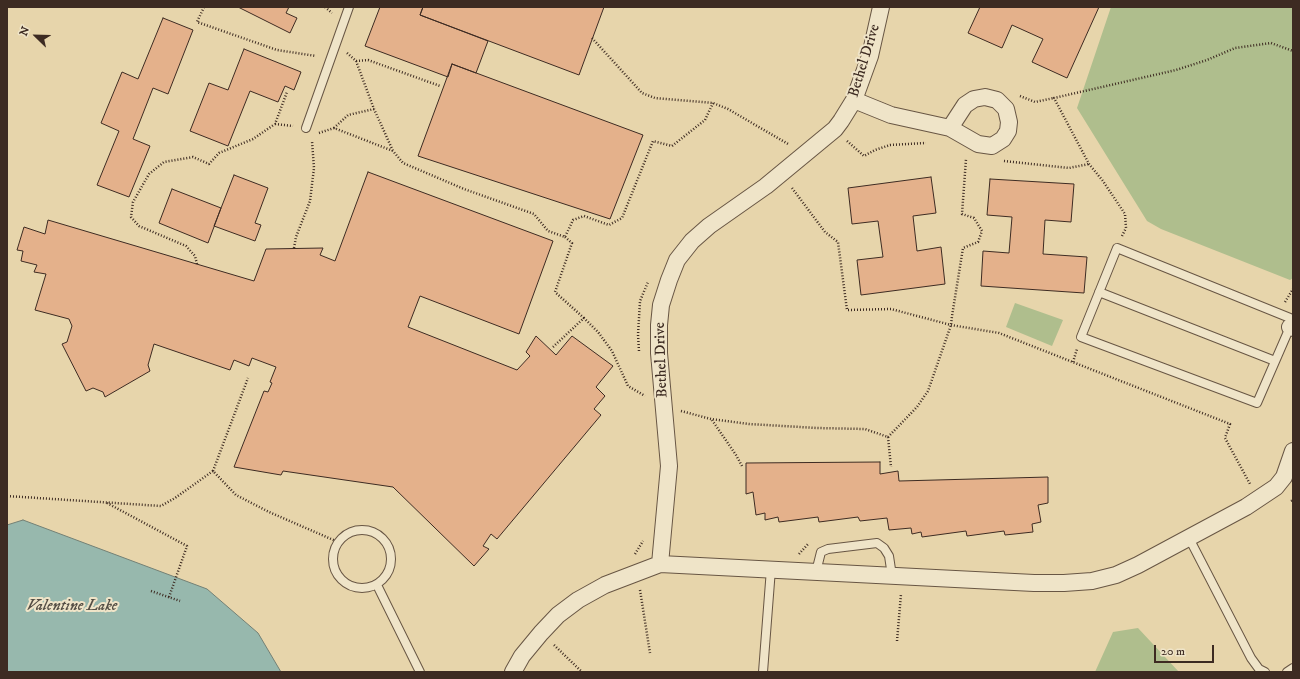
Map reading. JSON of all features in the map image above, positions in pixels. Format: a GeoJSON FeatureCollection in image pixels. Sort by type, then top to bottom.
{"type":"FeatureCollection","features":[{"type":"Feature","properties":{"kind":"street","name":"Bethel Drive"},"geometry":{"type":"LineString","coordinates":[[660,564],[669,466],[659,353],[659,325],[662,305],[669,280],[677,260],[692,241],[781,174],[835,130],[854,100],[870,56],[881,7]]}},
{"type":"Feature","properties":{"kind":"street"},"geometry":{"type":"LineString","coordinates":[[854,100],[891,115],[950,128]]}},
{"type":"Feature","properties":{"kind":"street"},"geometry":{"type":"LineString","coordinates":[[513,672],[522,656],[541,633],[558,615],[578,600],[605,585],[660,564],[1034,583],[1064,583],[1092,580],[1116,574],[1138,565],[1258,500],[1276,487],[1284,477],[1293,451]]}},
{"type":"Feature","properties":{"kind":"lane"},"geometry":{"type":"LineString","coordinates":[[306,128],[349,7]]}},
{"type":"Feature","properties":{"kind":"lane"},"geometry":{"type":"LineString","coordinates":[[1117,248],[1290,318],[1292,327],[1275,361],[1257,403],[1081,337],[1117,248]]}},
{"type":"Feature","properties":{"kind":"lane"},"geometry":{"type":"LineString","coordinates":[[1100,292],[1275,361]]}},
{"type":"Feature","properties":{"kind":"lane"},"geometry":{"type":"LineString","coordinates":[[356,530],[368,530],[378,534],[386,542],[391,553],[391,566],[385,578],[377,585],[364,589],[351,587],[340,580],[333,567],[333,553],[338,542],[347,534],[356,530]]}},
{"type":"Feature","properties":{"kind":"lane"},"geometry":{"type":"LineString","coordinates":[[1189,538],[1251,658],[1259,669],[1265,672]]}},
{"type":"Feature","properties":{"kind":"lane"},"geometry":{"type":"LineString","coordinates":[[816,572],[821,552],[828,549],[877,543],[884,548],[889,556],[892,576]]}},
{"type":"Feature","properties":{"kind":"lane"},"geometry":{"type":"LineString","coordinates":[[763,672],[771,569]]}},
{"type":"Feature","properties":{"kind":"lane"},"geometry":{"type":"LineString","coordinates":[[377,585],[420,672]]}},
{"type":"Feature","properties":{"kind":"lane"},"geometry":{"type":"LineString","coordinates":[[1288,672],[1293,668]]}},
{"type":"Feature","properties":{"kind":"path"},"geometry":{"type":"LineString","coordinates":[[204,7],[197,22],[201,24],[277,50],[331,58]]}},
{"type":"Feature","properties":{"kind":"path"},"geometry":{"type":"LineString","coordinates":[[592,38],[642,93],[655,98],[713,103],[728,108],[789,145],[794,141]]}},
{"type":"Feature","properties":{"kind":"path"},"geometry":{"type":"LineString","coordinates":[[336,44],[356,61],[374,109],[393,151],[403,163],[464,189],[534,214],[548,231],[565,237],[572,243],[555,292],[598,332],[612,352],[628,386],[649,398],[647,393]]}},
{"type":"Feature","properties":{"kind":"path"},"geometry":{"type":"LineString","coordinates":[[1117,248],[1126,228],[1125,214],[1103,181],[1089,164],[1054,98],[1176,70],[1207,60],[1235,48],[1271,44],[1293,51]]}},
{"type":"Feature","properties":{"kind":"path"},"geometry":{"type":"LineString","coordinates":[[356,61],[368,60],[440,86]]}},
{"type":"Feature","properties":{"kind":"path"},"geometry":{"type":"LineString","coordinates":[[197,264],[195,256],[186,246],[139,226],[131,217],[133,202],[149,174],[164,162],[194,157],[209,164],[219,153],[253,139],[275,124],[287,92]]}},
{"type":"Feature","properties":{"kind":"path"},"geometry":{"type":"LineString","coordinates":[[565,237],[573,220],[584,216],[609,225],[622,218],[652,141],[672,146],[705,120],[713,103]]}},
{"type":"Feature","properties":{"kind":"path"},"geometry":{"type":"LineString","coordinates":[[317,134],[334,128],[348,115],[374,109]]}},
{"type":"Feature","properties":{"kind":"path"},"geometry":{"type":"LineString","coordinates":[[334,128],[393,151]]}},
{"type":"Feature","properties":{"kind":"path"},"geometry":{"type":"LineString","coordinates":[[835,130],[864,156],[875,150],[890,145],[930,143]]}},
{"type":"Feature","properties":{"kind":"path"},"geometry":{"type":"LineString","coordinates":[[294,248],[296,237],[310,201],[314,168],[311,136]]}},
{"type":"Feature","properties":{"kind":"path"},"geometry":{"type":"LineString","coordinates":[[959,155],[972,160]]}},
{"type":"Feature","properties":{"kind":"path"},"geometry":{"type":"LineString","coordinates":[[888,437],[916,407],[928,391],[952,326],[952,316],[963,248],[978,242],[982,231],[974,218],[962,214],[966,158]]}},
{"type":"Feature","properties":{"kind":"path"},"geometry":{"type":"LineString","coordinates":[[1001,160],[1069,168],[1089,164]]}},
{"type":"Feature","properties":{"kind":"path"},"geometry":{"type":"LineString","coordinates":[[781,174],[825,232],[838,242],[847,310],[891,309],[952,326],[999,333],[1230,424],[1225,438],[1258,500]]}},
{"type":"Feature","properties":{"kind":"path"},"geometry":{"type":"LineString","coordinates":[[640,359],[638,335],[640,302],[649,279]]}},
{"type":"Feature","properties":{"kind":"path"},"geometry":{"type":"LineString","coordinates":[[553,347],[584,318]]}},
{"type":"Feature","properties":{"kind":"path"},"geometry":{"type":"LineString","coordinates":[[7,496],[161,506],[213,471],[248,378]]}},
{"type":"Feature","properties":{"kind":"path"},"geometry":{"type":"LineString","coordinates":[[664,404],[676,410],[711,419],[749,424],[865,429],[888,437]]}},
{"type":"Feature","properties":{"kind":"path"},"geometry":{"type":"LineString","coordinates":[[711,419],[742,466]]}},
{"type":"Feature","properties":{"kind":"path"},"geometry":{"type":"LineString","coordinates":[[888,437],[892,467]]}},
{"type":"Feature","properties":{"kind":"path"},"geometry":{"type":"LineString","coordinates":[[213,471],[236,495],[269,512],[338,542]]}},
{"type":"Feature","properties":{"kind":"path"},"geometry":{"type":"LineString","coordinates":[[105,502],[187,546],[169,597]]}},
{"type":"Feature","properties":{"kind":"path"},"geometry":{"type":"LineString","coordinates":[[630,556],[634,555],[645,538]]}},
{"type":"Feature","properties":{"kind":"path"},"geometry":{"type":"LineString","coordinates":[[792,556],[799,554],[812,540]]}},
{"type":"Feature","properties":{"kind":"path"},"geometry":{"type":"LineString","coordinates":[[639,587],[650,653]]}},
{"type":"Feature","properties":{"kind":"path"},"geometry":{"type":"LineString","coordinates":[[151,591],[180,601]]}},
{"type":"Feature","properties":{"kind":"path"},"geometry":{"type":"LineString","coordinates":[[897,641],[901,594]]}},
{"type":"Feature","properties":{"kind":"path"},"geometry":{"type":"LineString","coordinates":[[541,633],[582,672]]}},
{"type":"Feature","properties":{"kind":"green space"},"geometry":{"type":"Polygon","coordinates":[[[1111,7],[1293,7],[1293,278],[1290,280],[1161,229],[1147,221],[1077,108],[1111,7]]]}},
{"type":"Feature","properties":{"kind":"green space"},"geometry":{"type":"Polygon","coordinates":[[[1015,303],[1063,320],[1052,346],[1006,327],[1015,303]]]}},
{"type":"Feature","properties":{"kind":"green space"},"geometry":{"type":"Polygon","coordinates":[[[1138,628],[1179,672],[1095,672],[1113,632],[1138,628]]]}},
{"type":"Feature","properties":{"kind":"water","name":"Valentine Lake"},"geometry":{"type":"Polygon","coordinates":[[[23,520],[207,589],[258,633],[281,672],[7,672],[7,525],[23,520]]]}},
{"type":"Feature","properties":{"kind":"building"},"geometry":{"type":"Polygon","coordinates":[[[238,7],[289,7],[286,13],[297,18],[290,33],[238,7]]]}},
{"type":"Feature","properties":{"kind":"building"},"geometry":{"type":"Polygon","coordinates":[[[380,7],[423,7],[420,15],[488,41],[476,73],[452,64],[448,77],[365,46],[380,7]]]}},
{"type":"Feature","properties":{"kind":"building"},"geometry":{"type":"Polygon","coordinates":[[[423,7],[604,7],[579,75],[420,15],[423,7]]]}},
{"type":"Feature","properties":{"kind":"building"},"geometry":{"type":"Polygon","coordinates":[[[980,7],[1099,7],[1067,78],[1032,62],[1043,39],[1012,25],[1002,48],[968,33],[980,7]]]}},
{"type":"Feature","properties":{"kind":"building"},"geometry":{"type":"Polygon","coordinates":[[[163,18],[193,30],[168,94],[153,88],[133,139],[150,146],[129,197],[97,185],[119,131],[101,123],[122,72],[138,79],[163,18]]]}},
{"type":"Feature","properties":{"kind":"building"},"geometry":{"type":"Polygon","coordinates":[[[244,49],[301,72],[294,90],[285,86],[278,102],[250,91],[228,146],[190,131],[209,83],[228,90],[244,49]]]}},
{"type":"Feature","properties":{"kind":"building"},"geometry":{"type":"Polygon","coordinates":[[[452,64],[643,135],[610,219],[418,156],[452,64]]]}},
{"type":"Feature","properties":{"kind":"building"},"geometry":{"type":"Polygon","coordinates":[[[368,172],[553,241],[519,334],[420,296],[408,327],[517,370],[530,356],[526,352],[536,336],[556,355],[572,336],[613,366],[596,387],[605,396],[594,409],[601,415],[497,539],[491,534],[483,546],[489,549],[474,566],[393,487],[283,471],[281,475],[234,467],[264,391],[268,392],[272,383],[270,382],[276,367],[252,358],[249,366],[234,360],[230,370],[154,344],[148,365],[150,371],[105,397],[103,392],[93,388],[86,391],[62,344],[67,342],[72,326],[69,319],[35,310],[46,274],[34,272],[37,265],[21,261],[23,251],[17,250],[24,227],[45,234],[48,220],[254,281],[266,249],[323,248],[320,255],[335,261],[368,172]]]}},
{"type":"Feature","properties":{"kind":"building"},"geometry":{"type":"Polygon","coordinates":[[[234,175],[268,188],[255,223],[261,225],[255,241],[214,226],[234,175]]]}},
{"type":"Feature","properties":{"kind":"building"},"geometry":{"type":"Polygon","coordinates":[[[931,177],[936,213],[913,216],[917,251],[941,247],[945,284],[861,295],[857,260],[883,257],[878,221],[852,224],[848,188],[931,177]]]}},
{"type":"Feature","properties":{"kind":"building"},"geometry":{"type":"Polygon","coordinates":[[[990,179],[1074,184],[1071,222],[1045,220],[1043,254],[1087,257],[1084,293],[981,286],[983,251],[1009,253],[1012,217],[987,215],[990,179]]]}},
{"type":"Feature","properties":{"kind":"building"},"geometry":{"type":"Polygon","coordinates":[[[172,189],[221,208],[208,243],[159,223],[172,189]]]}},
{"type":"Feature","properties":{"kind":"building"},"geometry":{"type":"Polygon","coordinates":[[[880,462],[880,474],[898,471],[899,481],[1048,477],[1048,503],[1038,505],[1041,522],[1032,524],[1033,532],[1005,535],[1004,531],[967,536],[966,531],[922,537],[921,532],[912,534],[911,528],[889,530],[887,518],[860,521],[858,517],[819,522],[818,517],[779,522],[778,517],[765,520],[765,513],[756,515],[753,492],[746,494],[746,463],[880,462]]]}}]}
